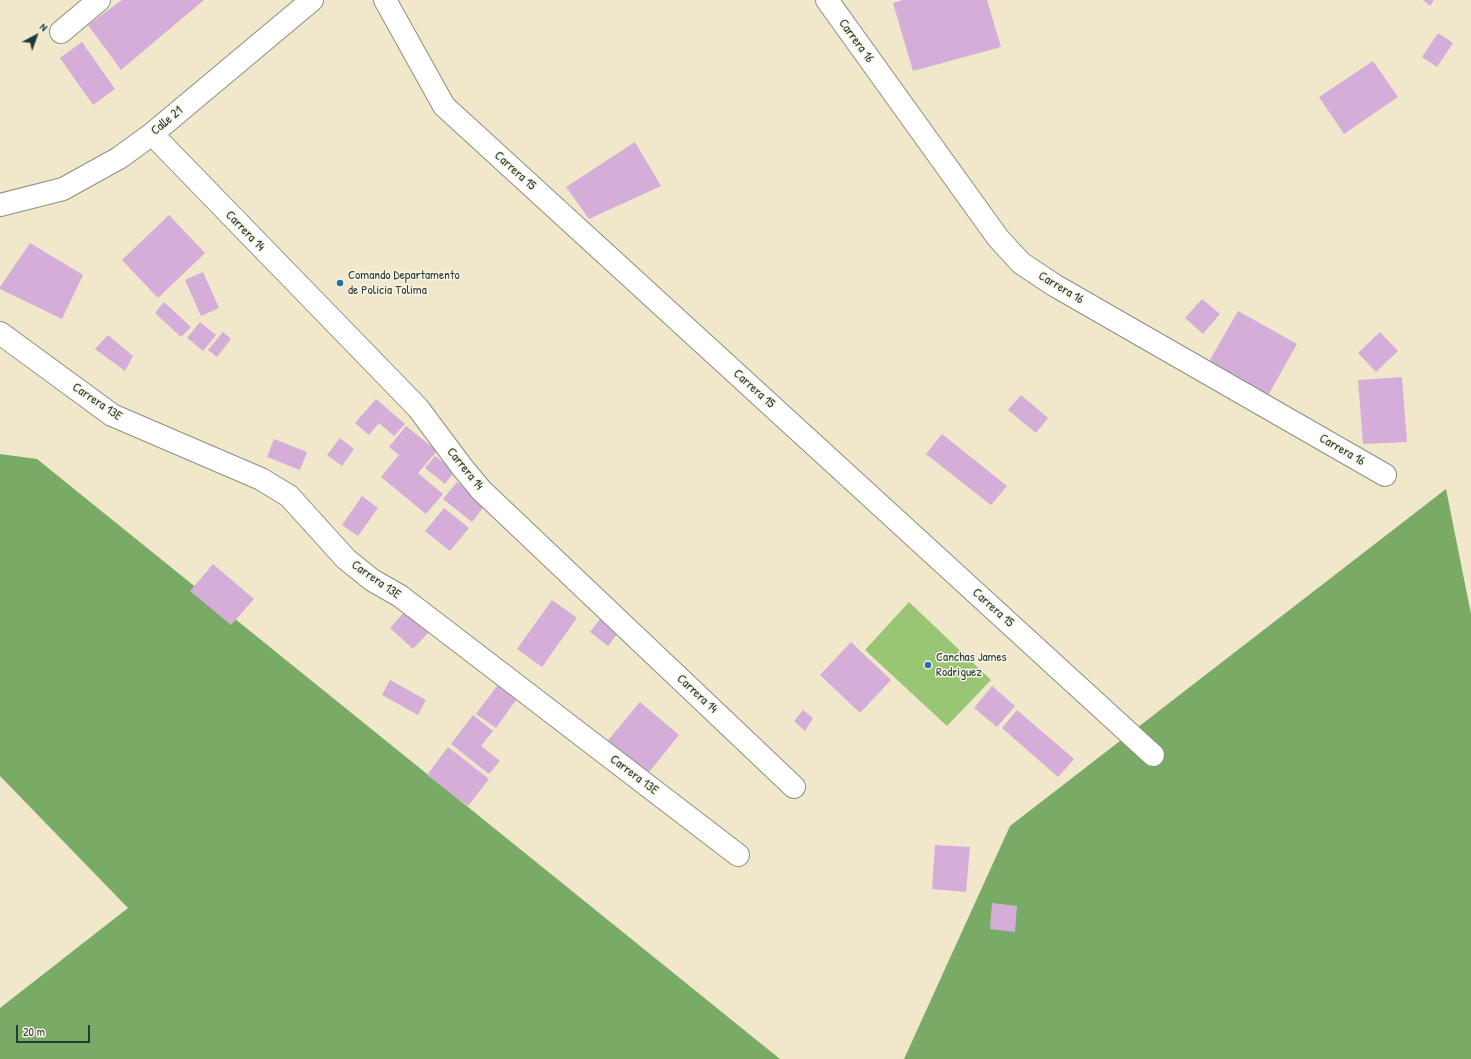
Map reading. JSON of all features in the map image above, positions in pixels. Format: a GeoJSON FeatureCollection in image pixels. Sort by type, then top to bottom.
{"type":"FeatureCollection","features":[{"type":"Feature","properties":{"kind":"street"},"geometry":{"type":"LineString","coordinates":[[61,32],[99,0]]}},
{"type":"Feature","properties":{"kind":"street","name":"Calle 21"},"geometry":{"type":"LineString","coordinates":[[0,205],[63,190],[119,158],[152,134],[312,0]]}},
{"type":"Feature","properties":{"kind":"street","name":"Carrera 15"},"geometry":{"type":"LineString","coordinates":[[385,0],[444,106],[1153,755]]}},
{"type":"Feature","properties":{"kind":"street","name":"Carrera 16"},"geometry":{"type":"LineString","coordinates":[[827,0],[998,238],[1021,263],[1054,285],[1385,475]]}},
{"type":"Feature","properties":{"kind":"street","name":"Carrera 14"},"geometry":{"type":"LineString","coordinates":[[152,134],[418,408],[481,490],[794,787]]}},
{"type":"Feature","properties":{"kind":"street","name":"Carrera 13E"},"geometry":{"type":"LineString","coordinates":[[0,333],[112,415],[260,479],[289,496],[346,559],[372,580],[406,601],[738,855]]}},
{"type":"Feature","properties":{"kind":"green space"},"geometry":{"type":"Polygon","coordinates":[[[0,454],[37,459],[780,1059],[0,1059],[0,1008],[128,908],[0,776],[0,454]]]}},
{"type":"Feature","properties":{"kind":"green space"},"geometry":{"type":"Polygon","coordinates":[[[1446,489],[1471,614],[1471,1059],[904,1059],[1010,826],[1446,489]]]}},
{"type":"Feature","properties":{"kind":"green space","name":"Canchas James Rodriguez"},"geometry":{"type":"Polygon","coordinates":[[[909,602],[991,680],[947,726],[865,650],[909,602]]]}},
{"type":"Feature","properties":{"kind":"building"},"geometry":{"type":"Polygon","coordinates":[[[122,0],[204,0],[121,70],[88,25],[122,0]]]}},
{"type":"Feature","properties":{"kind":"building"},"geometry":{"type":"Polygon","coordinates":[[[903,0],[987,0],[1001,47],[913,71],[893,3],[903,0]]]}},
{"type":"Feature","properties":{"kind":"building"},"geometry":{"type":"Polygon","coordinates":[[[1423,0],[1434,0],[1430,6],[1423,0]]]}},
{"type":"Feature","properties":{"kind":"building"},"geometry":{"type":"Polygon","coordinates":[[[1438,33],[1453,43],[1437,67],[1422,57],[1438,33]]]}},
{"type":"Feature","properties":{"kind":"building"},"geometry":{"type":"Polygon","coordinates":[[[82,42],[115,89],[93,105],[60,58],[82,42]]]}},
{"type":"Feature","properties":{"kind":"building"},"geometry":{"type":"Polygon","coordinates":[[[1373,61],[1398,97],[1344,134],[1319,97],[1373,61]]]}},
{"type":"Feature","properties":{"kind":"building"},"geometry":{"type":"Polygon","coordinates":[[[635,142],[661,186],[589,219],[566,187],[635,142]]]}},
{"type":"Feature","properties":{"kind":"building"},"geometry":{"type":"Polygon","coordinates":[[[169,215],[205,253],[158,298],[122,260],[169,215]]]}},
{"type":"Feature","properties":{"kind":"building"},"geometry":{"type":"Polygon","coordinates":[[[30,243],[83,275],[62,319],[0,289],[30,243]]]}},
{"type":"Feature","properties":{"kind":"building"},"geometry":{"type":"Polygon","coordinates":[[[203,272],[219,308],[201,316],[185,280],[203,272]]]}},
{"type":"Feature","properties":{"kind":"building"},"geometry":{"type":"Polygon","coordinates":[[[1202,299],[1220,314],[1203,334],[1185,318],[1202,299]]]}},
{"type":"Feature","properties":{"kind":"building"},"geometry":{"type":"Polygon","coordinates":[[[164,302],[191,327],[181,337],[155,313],[164,302]]]}},
{"type":"Feature","properties":{"kind":"building"},"geometry":{"type":"Polygon","coordinates":[[[1238,311],[1297,344],[1266,399],[1207,365],[1238,311]]]}},
{"type":"Feature","properties":{"kind":"building"},"geometry":{"type":"Polygon","coordinates":[[[200,322],[216,335],[203,351],[187,338],[200,322]]]}},
{"type":"Feature","properties":{"kind":"building"},"geometry":{"type":"Polygon","coordinates":[[[223,332],[231,339],[217,357],[208,350],[223,332]]]}},
{"type":"Feature","properties":{"kind":"building"},"geometry":{"type":"Polygon","coordinates":[[[1380,332],[1398,351],[1376,372],[1358,353],[1380,332]]]}},
{"type":"Feature","properties":{"kind":"building"},"geometry":{"type":"Polygon","coordinates":[[[108,335],[133,356],[125,371],[95,349],[108,335]]]}},
{"type":"Feature","properties":{"kind":"building"},"geometry":{"type":"Polygon","coordinates":[[[1402,377],[1407,442],[1363,444],[1358,380],[1402,377]]]}},
{"type":"Feature","properties":{"kind":"building"},"geometry":{"type":"Polygon","coordinates":[[[1021,395],[1048,418],[1036,433],[1008,410],[1021,395]]]}},
{"type":"Feature","properties":{"kind":"building"},"geometry":{"type":"Polygon","coordinates":[[[376,399],[405,424],[394,436],[379,423],[369,435],[355,423],[376,399]]]}},
{"type":"Feature","properties":{"kind":"building"},"geometry":{"type":"Polygon","coordinates":[[[406,426],[437,451],[418,473],[443,494],[426,514],[381,477],[399,455],[389,447],[406,426]]]}},
{"type":"Feature","properties":{"kind":"building"},"geometry":{"type":"Polygon","coordinates":[[[942,434],[1007,486],[991,505],[926,454],[942,434]]]}},
{"type":"Feature","properties":{"kind":"building"},"geometry":{"type":"Polygon","coordinates":[[[340,438],[354,449],[342,466],[327,455],[340,438]]]}},
{"type":"Feature","properties":{"kind":"building"},"geometry":{"type":"Polygon","coordinates":[[[274,439],[307,452],[300,470],[267,457],[274,439]]]}},
{"type":"Feature","properties":{"kind":"building"},"geometry":{"type":"Polygon","coordinates":[[[435,456],[455,471],[445,484],[425,468],[435,456]]]}},
{"type":"Feature","properties":{"kind":"building"},"geometry":{"type":"Polygon","coordinates":[[[457,482],[485,505],[472,522],[443,499],[457,482]]]}},
{"type":"Feature","properties":{"kind":"building"},"geometry":{"type":"Polygon","coordinates":[[[362,496],[378,508],[358,536],[342,525],[362,496]]]}},
{"type":"Feature","properties":{"kind":"building"},"geometry":{"type":"Polygon","coordinates":[[[444,508],[469,528],[450,551],[425,531],[444,508]]]}},
{"type":"Feature","properties":{"kind":"building"},"geometry":{"type":"Polygon","coordinates":[[[213,564],[254,599],[231,625],[190,591],[213,564]]]}},
{"type":"Feature","properties":{"kind":"building"},"geometry":{"type":"Polygon","coordinates":[[[552,600],[577,618],[542,667],[517,649],[552,600]]]}},
{"type":"Feature","properties":{"kind":"building"},"geometry":{"type":"Polygon","coordinates":[[[405,611],[429,632],[413,649],[390,628],[405,611]]]}},
{"type":"Feature","properties":{"kind":"building"},"geometry":{"type":"Polygon","coordinates":[[[600,619],[618,633],[608,646],[590,632],[600,619]]]}},
{"type":"Feature","properties":{"kind":"building"},"geometry":{"type":"Polygon","coordinates":[[[851,642],[891,680],[860,713],[820,675],[851,642]]]}},
{"type":"Feature","properties":{"kind":"building"},"geometry":{"type":"Polygon","coordinates":[[[390,680],[426,700],[418,715],[382,695],[390,680]]]}},
{"type":"Feature","properties":{"kind":"building"},"geometry":{"type":"Polygon","coordinates":[[[500,682],[519,696],[496,728],[476,714],[500,682]]]}},
{"type":"Feature","properties":{"kind":"building"},"geometry":{"type":"Polygon","coordinates":[[[992,686],[1015,706],[997,727],[974,708],[992,686]]]}},
{"type":"Feature","properties":{"kind":"building"},"geometry":{"type":"Polygon","coordinates":[[[640,702],[679,735],[645,777],[605,744],[640,702]]]}},
{"type":"Feature","properties":{"kind":"building"},"geometry":{"type":"Polygon","coordinates":[[[803,710],[813,718],[805,731],[794,721],[803,710]]]}},
{"type":"Feature","properties":{"kind":"building"},"geometry":{"type":"Polygon","coordinates":[[[1017,710],[1074,759],[1058,777],[1002,728],[1017,710]]]}},
{"type":"Feature","properties":{"kind":"building"},"geometry":{"type":"Polygon","coordinates":[[[473,715],[493,731],[481,746],[500,761],[489,774],[451,744],[473,715]]]}},
{"type":"Feature","properties":{"kind":"building"},"geometry":{"type":"Polygon","coordinates":[[[448,747],[489,779],[468,806],[427,775],[448,747]]]}},
{"type":"Feature","properties":{"kind":"building"},"geometry":{"type":"Polygon","coordinates":[[[935,845],[970,847],[966,892],[932,889],[935,845]]]}},
{"type":"Feature","properties":{"kind":"building"},"geometry":{"type":"Polygon","coordinates":[[[992,903],[1017,906],[1015,932],[990,929],[992,903]]]}},
{"type":"Feature","properties":{"kind":"place","name":"Comando Departamento de Policia Tolima"},"geometry":{"type":"Point","coordinates":[340,283]}},
{"type":"Feature","properties":{"kind":"place","name":"Canchas James Rodriguez"},"geometry":{"type":"Point","coordinates":[928,665]}}]}
